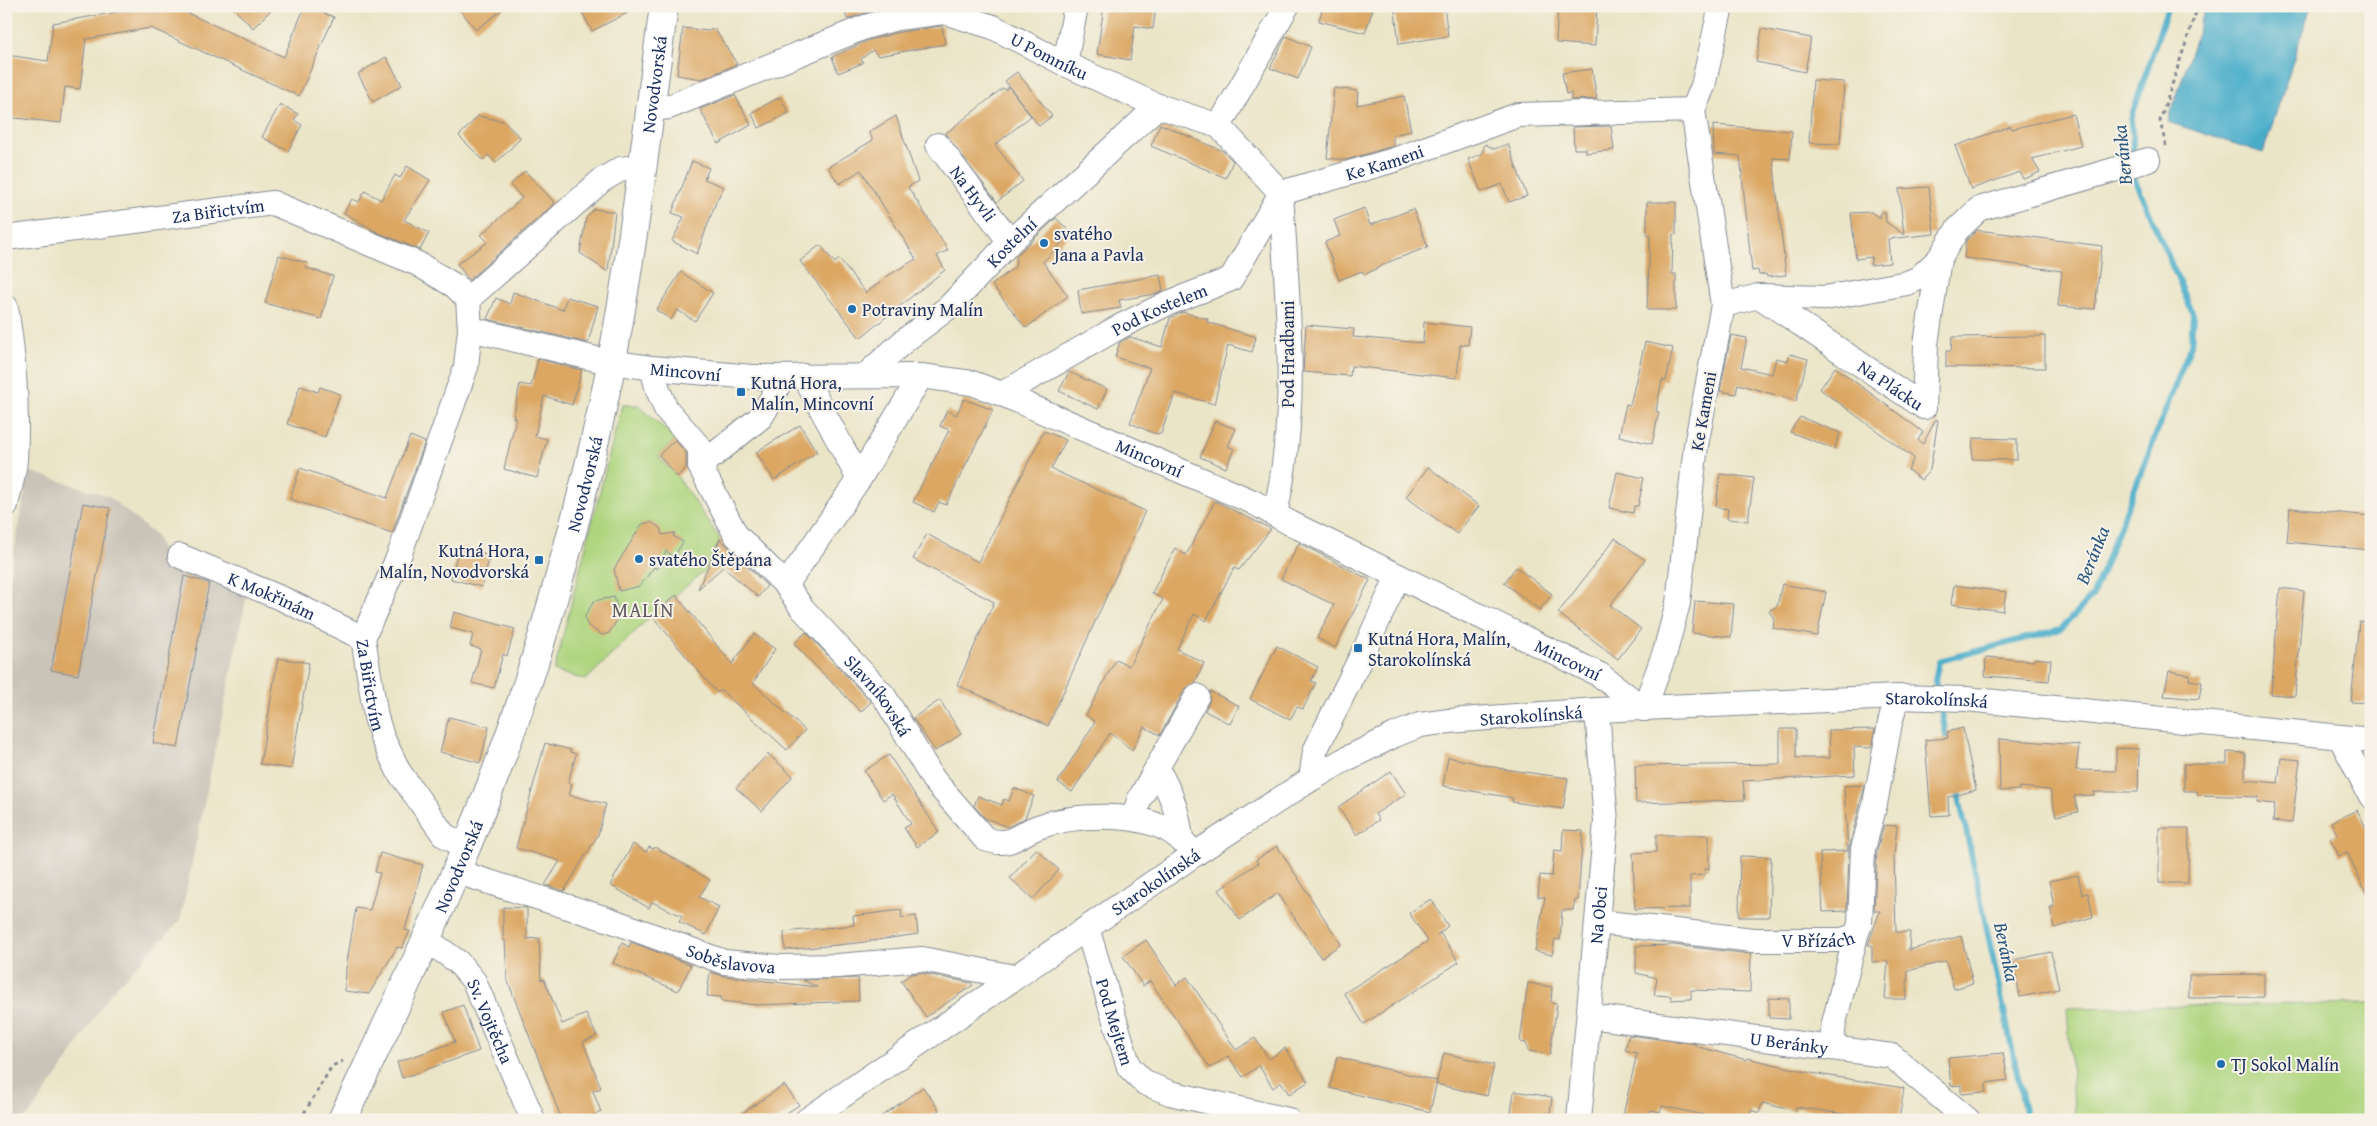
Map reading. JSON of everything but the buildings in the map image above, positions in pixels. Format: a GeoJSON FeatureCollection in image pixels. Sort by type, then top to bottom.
{"type":"FeatureCollection","features":[{"type":"Feature","properties":{"kind":"main road","name":"Novodvorská"},"geometry":{"type":"LineString","coordinates":[[372,1057],[462,860],[500,764],[550,612],[579,503],[604,361],[642,166],[664,6]]}},
{"type":"Feature","properties":{"kind":"main road"},"geometry":{"type":"LineString","coordinates":[[342,1120],[372,1057]]}},
{"type":"Feature","properties":{"kind":"street"},"geometry":{"type":"LineString","coordinates":[[1065,64],[1076,6]]}},
{"type":"Feature","properties":{"kind":"street"},"geometry":{"type":"LineString","coordinates":[[1219,126],[1287,6]]}},
{"type":"Feature","properties":{"kind":"street"},"geometry":{"type":"LineString","coordinates":[[1693,110],[1703,86],[1721,6]]}},
{"type":"Feature","properties":{"kind":"street","name":"U Pomníku"},"geometry":{"type":"LineString","coordinates":[[650,109],[668,107],[865,27],[897,18],[944,12],[992,27],[1065,64],[1158,106],[1219,126],[1281,193]]}},
{"type":"Feature","properties":{"kind":"street","name":"Kostelní"},"geometry":{"type":"LineString","coordinates":[[865,376],[904,341],[949,306],[1010,242],[1158,106]]}},
{"type":"Feature","properties":{"kind":"street","name":"Ke Kameni"},"geometry":{"type":"LineString","coordinates":[[1281,193],[1394,160],[1518,115],[1693,110],[1723,305],[1696,445],[1678,603],[1665,652],[1644,709]]}},
{"type":"Feature","properties":{"kind":"street","name":"Na Hyvli"},"geometry":{"type":"LineString","coordinates":[[938,145],[1010,242]]}},
{"type":"Feature","properties":{"kind":"street","name":"Na Plácku"},"geometry":{"type":"LineString","coordinates":[[1723,305],[1759,296],[1826,298],[1908,283],[1919,278],[1939,259],[1957,230],[1979,209],[2120,168],[2157,155]]}},
{"type":"Feature","properties":{"kind":"street"},"geometry":{"type":"LineString","coordinates":[[468,299],[602,180],[621,169],[642,166]]}},
{"type":"Feature","properties":{"kind":"street","name":"Pod Kostelem"},"geometry":{"type":"LineString","coordinates":[[1002,394],[1119,327],[1166,304],[1231,279],[1281,193]]}},
{"type":"Feature","properties":{"kind":"street","name":"Pod Hradbami"},"geometry":{"type":"LineString","coordinates":[[1275,513],[1284,475],[1288,417],[1289,334],[1281,193]]}},
{"type":"Feature","properties":{"kind":"street","name":"Za Biřictvím"},"geometry":{"type":"LineString","coordinates":[[6,238],[273,203],[418,264],[455,286],[468,299],[470,329],[466,367],[400,553],[363,638],[376,717],[386,745],[408,787],[437,827],[452,841],[462,860]]}},
{"type":"Feature","properties":{"kind":"street","name":"Na Plácku"},"geometry":{"type":"LineString","coordinates":[[1759,296],[1924,407],[1926,344],[1939,259]]}},
{"type":"Feature","properties":{"kind":"street"},"geometry":{"type":"LineString","coordinates":[[6,307],[12,348],[16,442],[15,462],[6,505]]}},
{"type":"Feature","properties":{"kind":"street"},"geometry":{"type":"LineString","coordinates":[[470,329],[604,361]]}},
{"type":"Feature","properties":{"kind":"street","name":"Mincovní"},"geometry":{"type":"LineString","coordinates":[[604,361],[652,368],[752,376],[921,376],[972,383],[1002,394],[1275,513],[1290,523],[1600,675],[1644,709]]}},
{"type":"Feature","properties":{"kind":"street","name":"Slavníkovská"},"geometry":{"type":"LineString","coordinates":[[652,368],[666,409],[700,448],[700,466],[736,535],[786,584],[802,608],[884,696],[933,779],[985,839],[997,843],[1014,841],[1037,828],[1067,820],[1134,818],[1166,829],[1188,847]]}},
{"type":"Feature","properties":{"kind":"street"},"geometry":{"type":"LineString","coordinates":[[700,466],[761,417],[772,398],[793,376],[859,479]]}},
{"type":"Feature","properties":{"kind":"street"},"geometry":{"type":"LineString","coordinates":[[786,584],[859,479],[921,376]]}},
{"type":"Feature","properties":{"kind":"street","name":"K Mokřinám"},"geometry":{"type":"LineString","coordinates":[[180,556],[283,599],[363,638]]}},
{"type":"Feature","properties":{"kind":"street"},"geometry":{"type":"LineString","coordinates":[[1311,779],[1315,751],[1367,645],[1398,576]]}},
{"type":"Feature","properties":{"kind":"street"},"geometry":{"type":"LineString","coordinates":[[1134,818],[1139,800],[1197,696]]}},
{"type":"Feature","properties":{"kind":"street","name":"V Břízách"},"geometry":{"type":"LineString","coordinates":[[1598,922],[1753,940],[1843,940],[1856,935],[1860,924],[1862,849],[1876,804],[1890,723],[1898,697]]}},
{"type":"Feature","properties":{"kind":"street","name":"Starokolínská"},"geometry":{"type":"LineString","coordinates":[[807,1120],[1087,928],[1188,847],[1352,755],[1420,725],[1449,721],[1597,710],[1924,697],[1953,698],[2371,740]]}},
{"type":"Feature","properties":{"kind":"street","name":"Na Obci"},"geometry":{"type":"LineString","coordinates":[[1579,1120],[1590,1016],[1606,822],[1597,710]]}},
{"type":"Feature","properties":{"kind":"street"},"geometry":{"type":"LineString","coordinates":[[2340,737],[2371,796]]}},
{"type":"Feature","properties":{"kind":"street"},"geometry":{"type":"LineString","coordinates":[[1157,769],[1169,788],[1188,847]]}},
{"type":"Feature","properties":{"kind":"street","name":"Soběslavova"},"geometry":{"type":"LineString","coordinates":[[462,860],[610,920],[724,962],[780,967],[838,966],[922,959],[1014,977]]}},
{"type":"Feature","properties":{"kind":"street","name":"Pod Mejtem"},"geometry":{"type":"LineString","coordinates":[[1087,928],[1129,1067],[1145,1083],[1170,1093],[1288,1120]]}},
{"type":"Feature","properties":{"kind":"street"},"geometry":{"type":"LineString","coordinates":[[1831,1048],[1836,1014],[1856,935]]}},
{"type":"Feature","properties":{"kind":"street","name":"Sv. Vojtěcha"},"geometry":{"type":"LineString","coordinates":[[427,940],[458,962],[474,981],[533,1120]]}},
{"type":"Feature","properties":{"kind":"street","name":"U Beránky"},"geometry":{"type":"LineString","coordinates":[[1590,1016],[1892,1056],[1968,1120]]}},
{"type":"Feature","properties":{"kind":"path"},"geometry":{"type":"LineString","coordinates":[[2157,155],[2160,121],[2198,6]]}},
{"type":"Feature","properties":{"kind":"path"},"geometry":{"type":"LineString","coordinates":[[300,1120],[332,1066],[351,1057],[372,1057]]}},
{"type":"Feature","properties":{"kind":"shaded area"},"geometry":{"type":"Polygon","coordinates":[[[29,471],[108,496],[156,536],[165,557],[247,594],[180,921],[110,993],[62,1069],[29,1115],[23,1120],[6,1120],[6,595],[29,471]]]}},
{"type":"Feature","properties":{"kind":"green space"},"geometry":{"type":"Polygon","coordinates":[[[622,405],[638,405],[676,439],[659,455],[660,459],[677,476],[720,539],[707,569],[652,615],[586,680],[554,671],[622,405]]]}},
{"type":"Feature","properties":{"kind":"green space","name":"TJ Sokol Malín"},"geometry":{"type":"Polygon","coordinates":[[[2371,1003],[2371,1120],[2075,1120],[2067,1008],[2371,1003]]]}},
{"type":"Feature","properties":{"kind":"water"},"geometry":{"type":"Polygon","coordinates":[[[2206,6],[2311,6],[2263,153],[2168,122],[2206,6]]]}},
{"type":"Feature","properties":{"kind":"waterway","name":"Beránka"},"geometry":{"type":"LineString","coordinates":[[2134,159],[2131,119],[2168,6]]}},
{"type":"Feature","properties":{"kind":"waterway","name":"Beránka"},"geometry":{"type":"LineString","coordinates":[[1938,694],[1935,680],[1939,661],[2061,629],[2093,595],[2191,345],[2193,314],[2135,180],[2134,169]]}},
{"type":"Feature","properties":{"kind":"waterway","name":"Beránka"},"geometry":{"type":"LineString","coordinates":[[1940,703],[1948,745]]}},
{"type":"Feature","properties":{"kind":"waterway","name":"Beránka"},"geometry":{"type":"LineString","coordinates":[[1957,787],[2027,1120]]}},
{"type":"Feature","properties":{"kind":"place","name":"svatého Jana a Pavla"},"geometry":{"type":"Point","coordinates":[1044,243]}},
{"type":"Feature","properties":{"kind":"place","name":"Potraviny Malín"},"geometry":{"type":"Point","coordinates":[852,309]}},
{"type":"Feature","properties":{"kind":"place","name":"Kutná Hora, Malín, Mincovní"},"geometry":{"type":"Point","coordinates":[741,392]}},
{"type":"Feature","properties":{"kind":"place","name":"svatého Štěpána"},"geometry":{"type":"Point","coordinates":[639,559]}},
{"type":"Feature","properties":{"kind":"place","name":"Kutná Hora, Malín, Novodvorská"},"geometry":{"type":"Point","coordinates":[539,560]}},
{"type":"Feature","properties":{"kind":"place","name":"Kutná Hora, Malín, Starokolínská"},"geometry":{"type":"Point","coordinates":[1358,648]}},
{"type":"Feature","properties":{"kind":"place","name":"TJ Sokol Malín"},"geometry":{"type":"Point","coordinates":[2221,1064]}},
{"type":"Feature","properties":{"kind":"district","name":"MALÍN"},"geometry":{"type":"Point","coordinates":[643,609]}}]}
